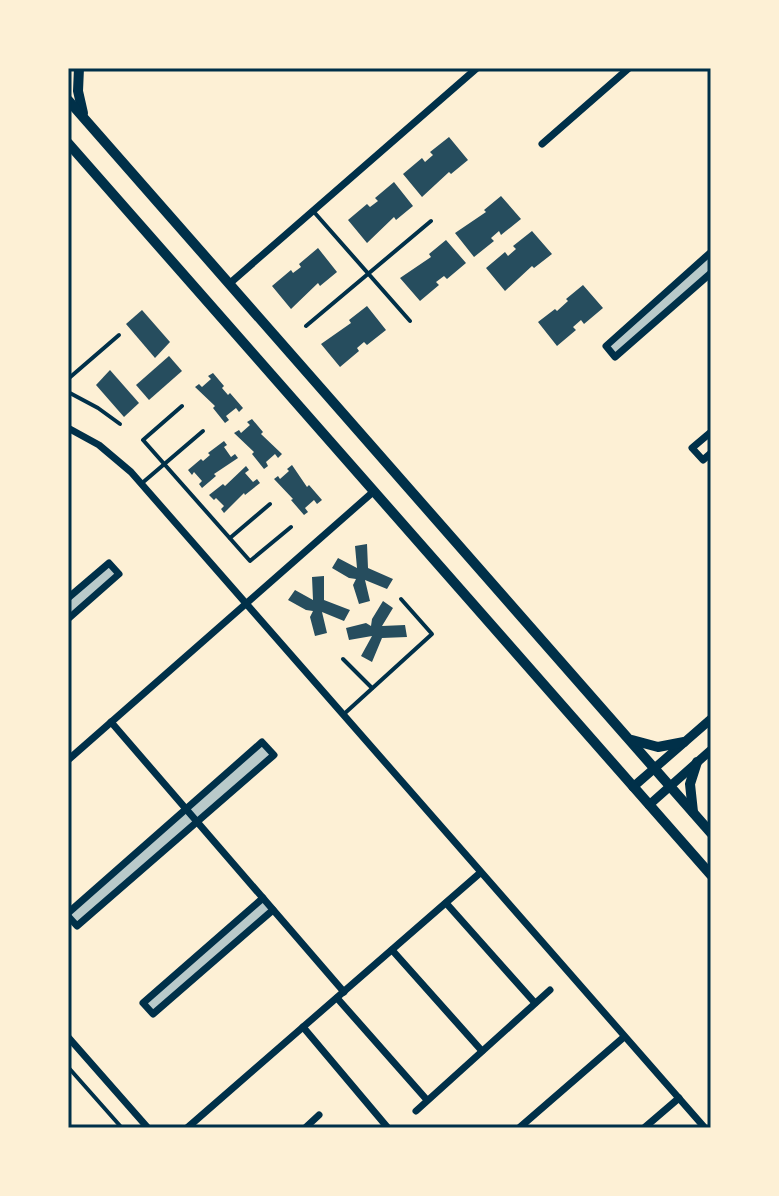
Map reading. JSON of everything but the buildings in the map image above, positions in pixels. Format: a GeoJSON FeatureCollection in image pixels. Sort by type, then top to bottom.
{"type":"FeatureCollection","features":[{"type":"Feature","properties":{"kind":"main road"},"geometry":{"type":"LineString","coordinates":[[79,68],[78,91],[85,119]]}},
{"type":"Feature","properties":{"kind":"main road"},"geometry":{"type":"LineString","coordinates":[[68,100],[711,833]]}},
{"type":"Feature","properties":{"kind":"main road"},"geometry":{"type":"LineString","coordinates":[[68,143],[711,875]]}},
{"type":"Feature","properties":{"kind":"main road"},"geometry":{"type":"LineString","coordinates":[[625,735],[645,745],[658,747],[684,742]]}},
{"type":"Feature","properties":{"kind":"main road"},"geometry":{"type":"LineString","coordinates":[[694,814],[690,790],[697,762]]}},
{"type":"Feature","properties":{"kind":"street"},"geometry":{"type":"LineString","coordinates":[[457,68],[466,78]]}},
{"type":"Feature","properties":{"kind":"street"},"geometry":{"type":"LineString","coordinates":[[229,284],[477,68]]}},
{"type":"Feature","properties":{"kind":"street"},"geometry":{"type":"LineString","coordinates":[[542,144],[629,68]]}},
{"type":"Feature","properties":{"kind":"street"},"geometry":{"type":"LineString","coordinates":[[711,252],[606,346],[615,357],[711,273]]}},
{"type":"Feature","properties":{"kind":"street"},"geometry":{"type":"LineString","coordinates":[[68,428],[99,445],[141,484],[705,1128]]}},
{"type":"Feature","properties":{"kind":"street"},"geometry":{"type":"LineString","coordinates":[[711,432],[692,448],[703,460],[711,453]]}},
{"type":"Feature","properties":{"kind":"street"},"geometry":{"type":"LineString","coordinates":[[68,760],[373,492]]}},
{"type":"Feature","properties":{"kind":"street"},"geometry":{"type":"LineString","coordinates":[[68,598],[109,563],[119,574],[68,619]]}},
{"type":"Feature","properties":{"kind":"street"},"geometry":{"type":"LineString","coordinates":[[633,787],[711,719]]}},
{"type":"Feature","properties":{"kind":"street"},"geometry":{"type":"LineString","coordinates":[[111,722],[263,898],[427,1100]]}},
{"type":"Feature","properties":{"kind":"street"},"geometry":{"type":"LineString","coordinates":[[262,742],[274,755],[197,821],[77,926],[68,914],[262,742]]}},
{"type":"Feature","properties":{"kind":"street"},"geometry":{"type":"LineString","coordinates":[[649,805],[711,750]]}},
{"type":"Feature","properties":{"kind":"street"},"geometry":{"type":"LineString","coordinates":[[187,1128],[480,873]]}},
{"type":"Feature","properties":{"kind":"street"},"geometry":{"type":"LineString","coordinates":[[263,898],[143,1003],[153,1014],[273,910]]}},
{"type":"Feature","properties":{"kind":"street"},"geometry":{"type":"LineString","coordinates":[[446,903],[535,1003]]}},
{"type":"Feature","properties":{"kind":"street"},"geometry":{"type":"LineString","coordinates":[[392,950],[482,1051]]}},
{"type":"Feature","properties":{"kind":"street"},"geometry":{"type":"LineString","coordinates":[[416,1111],[550,990]]}},
{"type":"Feature","properties":{"kind":"street"},"geometry":{"type":"LineString","coordinates":[[303,1027],[388,1128]]}},
{"type":"Feature","properties":{"kind":"street"},"geometry":{"type":"LineString","coordinates":[[68,1037],[148,1128]]}},
{"type":"Feature","properties":{"kind":"street"},"geometry":{"type":"LineString","coordinates":[[519,1128],[624,1037]]}},
{"type":"Feature","properties":{"kind":"street"},"geometry":{"type":"LineString","coordinates":[[644,1128],[679,1098]]}},
{"type":"Feature","properties":{"kind":"street"},"geometry":{"type":"LineString","coordinates":[[305,1128],[319,1115]]}},
{"type":"Feature","properties":{"kind":"lane"},"geometry":{"type":"LineString","coordinates":[[313,212],[410,321]]}},
{"type":"Feature","properties":{"kind":"lane"},"geometry":{"type":"LineString","coordinates":[[306,326],[431,221]]}},
{"type":"Feature","properties":{"kind":"lane"},"geometry":{"type":"LineString","coordinates":[[68,379],[119,335]]}},
{"type":"Feature","properties":{"kind":"lane"},"geometry":{"type":"LineString","coordinates":[[68,392],[120,424]]}},
{"type":"Feature","properties":{"kind":"lane"},"geometry":{"type":"LineString","coordinates":[[182,406],[143,440],[250,561],[291,527]]}},
{"type":"Feature","properties":{"kind":"lane"},"geometry":{"type":"LineString","coordinates":[[141,484],[203,431]]}},
{"type":"Feature","properties":{"kind":"lane"},"geometry":{"type":"LineString","coordinates":[[230,538],[270,504]]}},
{"type":"Feature","properties":{"kind":"lane"},"geometry":{"type":"LineString","coordinates":[[342,715],[432,634],[401,599]]}},
{"type":"Feature","properties":{"kind":"lane"},"geometry":{"type":"LineString","coordinates":[[343,659],[372,688]]}},
{"type":"Feature","properties":{"kind":"lane"},"geometry":{"type":"LineString","coordinates":[[68,1067],[122,1128]]}},
{"type":"Feature","properties":{"kind":"shaded area"},"geometry":{"type":"Polygon","coordinates":[[[711,252],[711,273],[615,357],[606,346],[711,252]]]}},
{"type":"Feature","properties":{"kind":"shaded area"},"geometry":{"type":"Polygon","coordinates":[[[109,563],[119,574],[68,619],[68,598],[109,563]]]}},
{"type":"Feature","properties":{"kind":"shaded area"},"geometry":{"type":"Polygon","coordinates":[[[262,742],[274,755],[77,926],[68,916],[262,742]]]}},
{"type":"Feature","properties":{"kind":"shaded area"},"geometry":{"type":"Polygon","coordinates":[[[263,898],[273,910],[153,1014],[143,1003],[263,898]]]}}]}
